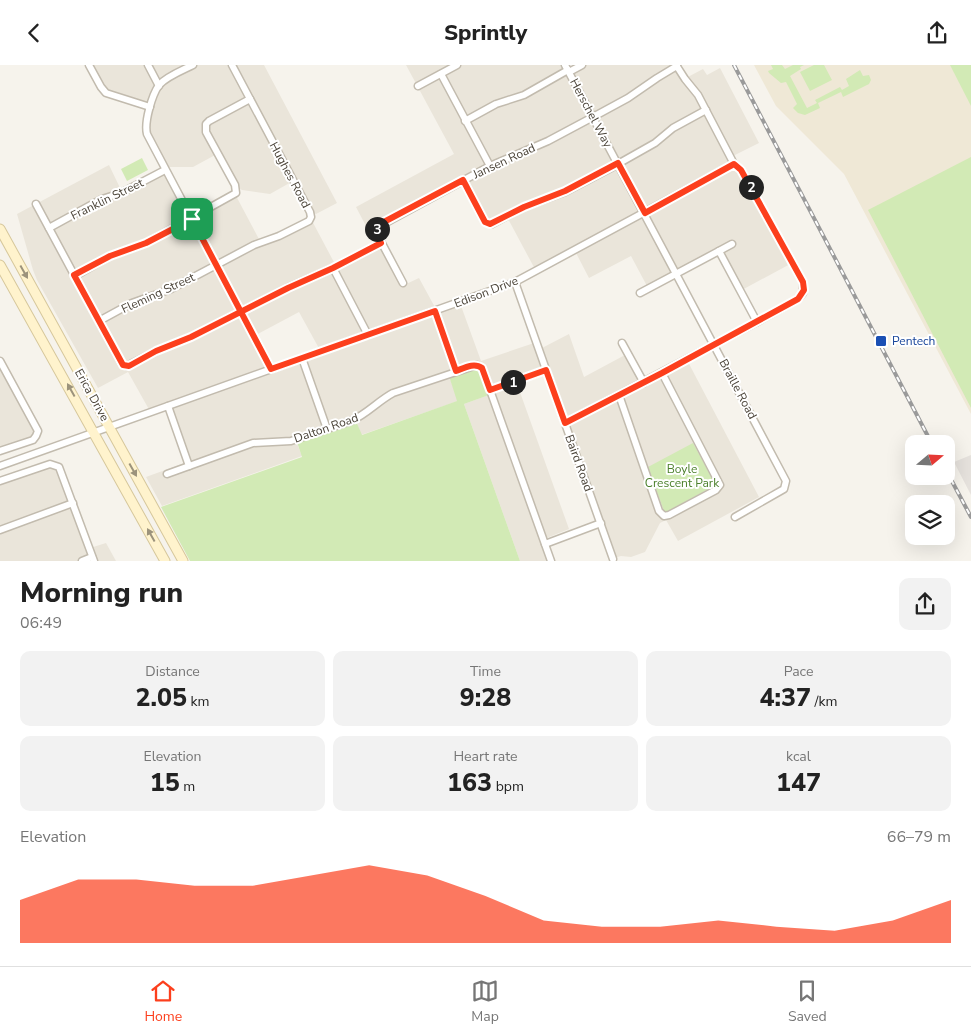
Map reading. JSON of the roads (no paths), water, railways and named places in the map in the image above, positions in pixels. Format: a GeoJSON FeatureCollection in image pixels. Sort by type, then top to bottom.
{"type":"FeatureCollection","features":[{"type":"Feature","properties":{"kind":"main road","name":"Erica Drive"},"geometry":{"type":"LineString","coordinates":[[0,229],[183,561]]}},
{"type":"Feature","properties":{"kind":"main road","name":"Erica Drive"},"geometry":{"type":"LineString","coordinates":[[0,265],[165,561]]}},
{"type":"Feature","properties":{"kind":"street"},"geometry":{"type":"LineString","coordinates":[[89,65],[106,93],[150,107]]}},
{"type":"Feature","properties":{"kind":"street"},"geometry":{"type":"LineString","coordinates":[[148,65],[159,86]]}},
{"type":"Feature","properties":{"kind":"street"},"geometry":{"type":"LineString","coordinates":[[193,65],[167,79],[159,86],[146,121],[146,134],[271,369]]}},
{"type":"Feature","properties":{"kind":"street","name":"Hughes Road"},"geometry":{"type":"LineString","coordinates":[[216,265],[254,245],[279,237],[309,221],[311,217],[232,65]]}},
{"type":"Feature","properties":{"kind":"street"},"geometry":{"type":"LineString","coordinates":[[418,86],[457,65]]}},
{"type":"Feature","properties":{"kind":"street"},"geometry":{"type":"LineString","coordinates":[[465,121],[496,104],[524,95],[568,69],[582,65]]}},
{"type":"Feature","properties":{"kind":"street"},"geometry":{"type":"LineString","coordinates":[[565,423],[757,322],[800,297],[803,293],[804,285],[741,170],[734,164],[698,95],[677,66]]}},
{"type":"Feature","properties":{"kind":"street","name":"Jansen Road"},"geometry":{"type":"LineString","coordinates":[[381,243],[376,230],[382,223],[490,166],[548,141],[628,98],[677,66]]}},
{"type":"Feature","properties":{"kind":"street","name":"Herschel Way"},"geometry":{"type":"LineString","coordinates":[[568,69],[645,213]]}},
{"type":"Feature","properties":{"kind":"street"},"geometry":{"type":"LineString","coordinates":[[441,74],[490,166]]}},
{"type":"Feature","properties":{"kind":"street"},"geometry":{"type":"LineString","coordinates":[[74,275],[110,256],[146,243],[232,196],[236,190],[236,185],[206,132],[206,124],[250,99]]}},
{"type":"Feature","properties":{"kind":"street"},"geometry":{"type":"LineString","coordinates":[[463,180],[485,222],[492,224],[524,207],[565,191],[618,163],[655,143],[673,128],[706,110]]}},
{"type":"Feature","properties":{"kind":"street","name":"Edison Drive"},"geometry":{"type":"LineString","coordinates":[[0,466],[515,282],[734,164]]}},
{"type":"Feature","properties":{"kind":"street","name":"Franklin Street"},"geometry":{"type":"LineString","coordinates":[[49,228],[102,199],[121,193],[165,170]]}},
{"type":"Feature","properties":{"kind":"street"},"geometry":{"type":"LineString","coordinates":[[36,204],[122,363],[129,366],[156,351],[191,337],[381,243],[403,283]]}},
{"type":"Feature","properties":{"kind":"street","name":"Braille Road"},"geometry":{"type":"LineString","coordinates":[[645,213],[786,481],[784,489],[735,517]]}},
{"type":"Feature","properties":{"kind":"street"},"geometry":{"type":"LineString","coordinates":[[640,293],[732,244]]}},
{"type":"Feature","properties":{"kind":"street"},"geometry":{"type":"LineString","coordinates":[[719,251],[757,322]]}},
{"type":"Feature","properties":{"kind":"street","name":"Fleming Street"},"geometry":{"type":"LineString","coordinates":[[99,321],[132,303],[171,289],[216,265]]}},
{"type":"Feature","properties":{"kind":"street"},"geometry":{"type":"LineString","coordinates":[[333,268],[368,335]]}},
{"type":"Feature","properties":{"kind":"street","name":"Baird Road"},"geometry":{"type":"LineString","coordinates":[[515,282],[613,559]]}},
{"type":"Feature","properties":{"kind":"street"},"geometry":{"type":"LineString","coordinates":[[435,311],[456,371]]}},
{"type":"Feature","properties":{"kind":"street"},"geometry":{"type":"LineString","coordinates":[[622,343],[644,383]]}},
{"type":"Feature","properties":{"kind":"street"},"geometry":{"type":"LineString","coordinates":[[302,358],[327,429]]}},
{"type":"Feature","properties":{"kind":"street"},"geometry":{"type":"LineString","coordinates":[[0,361],[38,431],[33,440],[0,451]]}},
{"type":"Feature","properties":{"kind":"street","name":"Dalton Road"},"geometry":{"type":"LineString","coordinates":[[167,474],[260,441],[291,441],[327,429],[359,417],[393,393],[474,365],[479,366],[482,368],[551,561]]}},
{"type":"Feature","properties":{"kind":"street"},"geometry":{"type":"LineString","coordinates":[[490,390],[546,370]]}},
{"type":"Feature","properties":{"kind":"street"},"geometry":{"type":"LineString","coordinates":[[620,395],[659,511],[664,515],[669,515],[716,490],[720,485],[662,373]]}},
{"type":"Feature","properties":{"kind":"street"},"geometry":{"type":"LineString","coordinates":[[168,406],[189,466]]}},
{"type":"Feature","properties":{"kind":"street"},"geometry":{"type":"LineString","coordinates":[[0,481],[54,464],[59,468],[93,559],[82,561]]}},
{"type":"Feature","properties":{"kind":"street"},"geometry":{"type":"LineString","coordinates":[[0,530],[73,503]]}},
{"type":"Feature","properties":{"kind":"street"},"geometry":{"type":"LineString","coordinates":[[545,543],[600,523]]}},
{"type":"Feature","properties":{"kind":"railway"},"geometry":{"type":"LineString","coordinates":[[734,65],[927,435]]}},
{"type":"Feature","properties":{"kind":"railway"},"geometry":{"type":"LineString","coordinates":[[954,485],[971,517]]}},
{"type":"Feature","properties":{"kind":"place","name":"Pentech"},"geometry":{"type":"Point","coordinates":[881,341]}},
{"type":"Feature","properties":{"kind":"park label","name":"Boyle Crescent Park"},"geometry":{"type":"Point","coordinates":[682,476]}}]}
